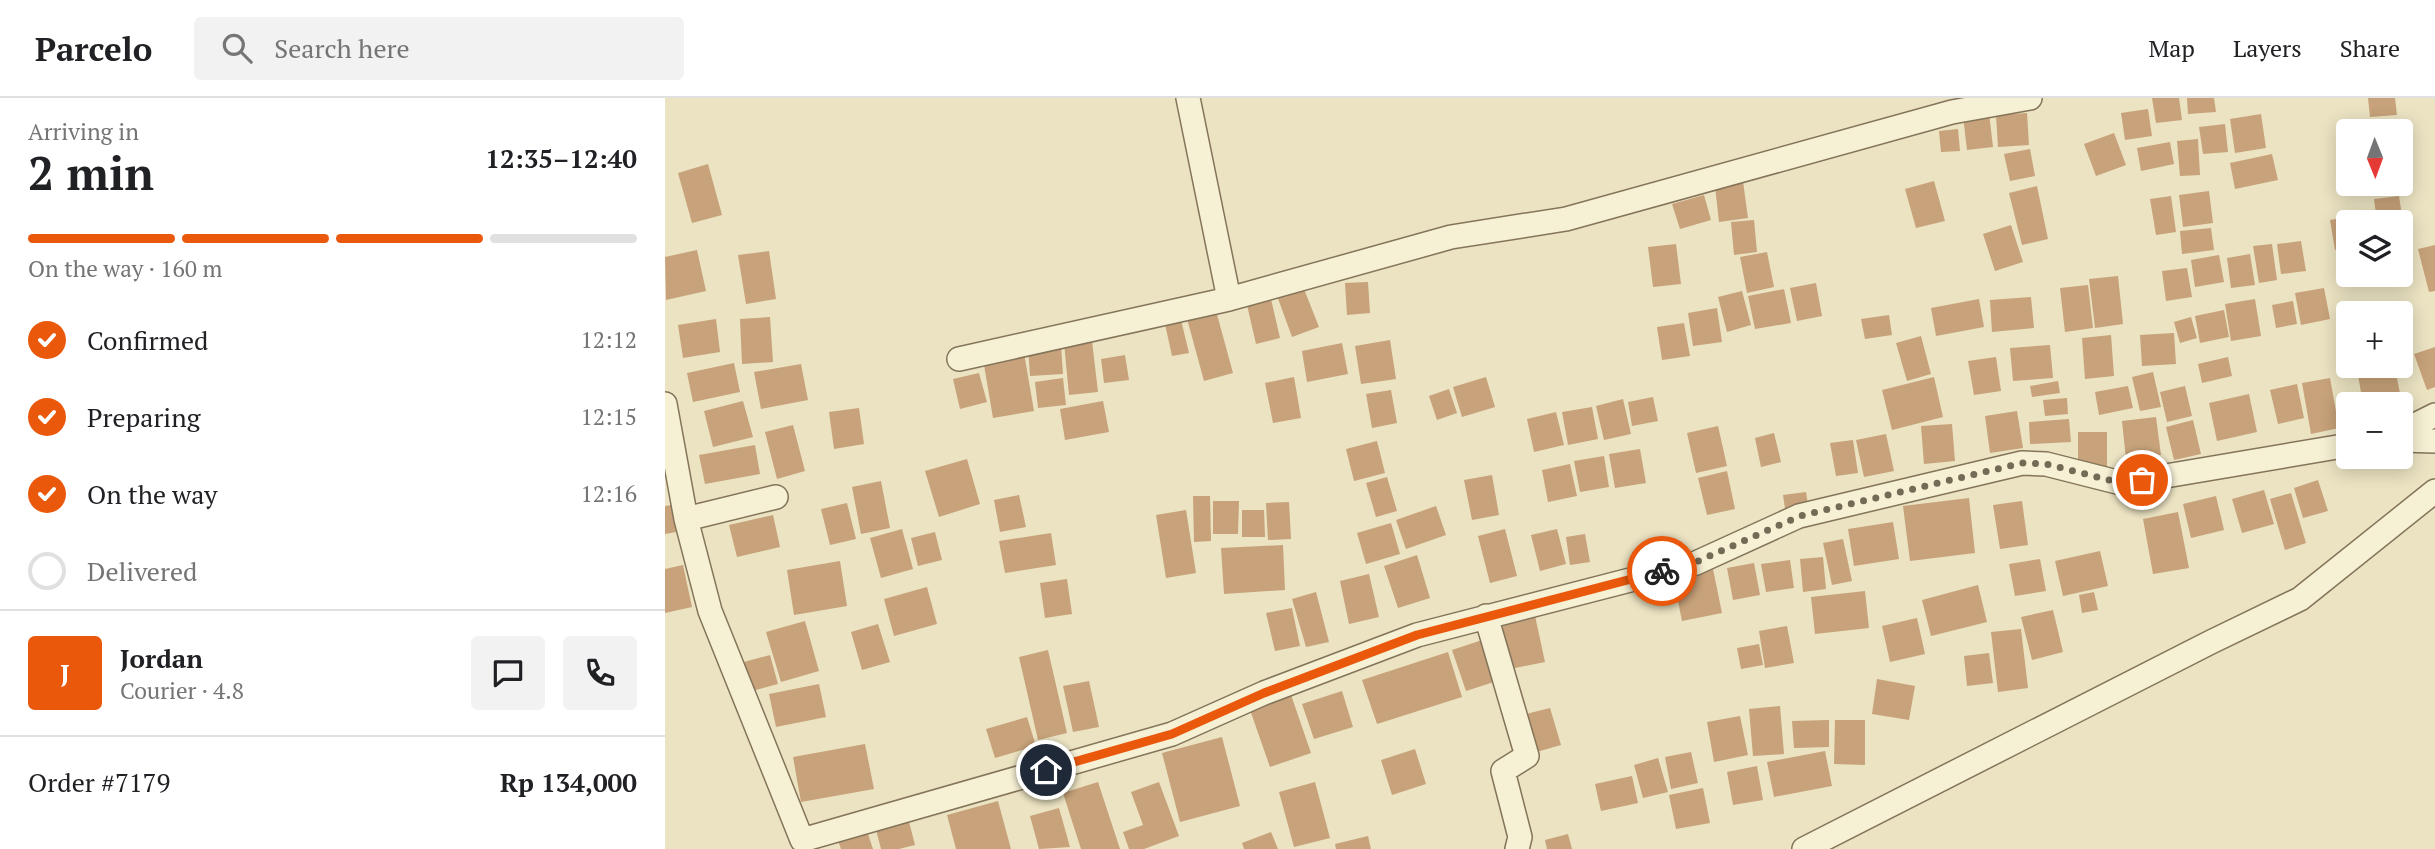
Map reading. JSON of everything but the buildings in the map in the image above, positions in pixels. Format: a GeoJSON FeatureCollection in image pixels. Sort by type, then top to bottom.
{"type":"FeatureCollection","features":[{"type":"Feature","properties":{"kind":"street"},"geometry":{"type":"LineString","coordinates":[[1188,98],[1229,299]]}},
{"type":"Feature","properties":{"kind":"street"},"geometry":{"type":"LineString","coordinates":[[959,359],[1229,299],[1451,237],[1566,219],[1952,112],[2030,98]]}},
{"type":"Feature","properties":{"kind":"street"},"geometry":{"type":"LineString","coordinates":[[665,404],[686,519],[710,611],[804,845],[1172,734],[1264,693],[1417,635],[1696,562],[1800,516],[2022,463],[2046,464],[2117,482],[2336,447]]}},
{"type":"Feature","properties":{"kind":"street"},"geometry":{"type":"LineString","coordinates":[[2413,427],[2435,415]]}},
{"type":"Feature","properties":{"kind":"street"},"geometry":{"type":"LineString","coordinates":[[2413,440],[2435,441]]}},
{"type":"Feature","properties":{"kind":"street"},"geometry":{"type":"LineString","coordinates":[[1804,849],[2211,642],[2300,600],[2435,491]]}},
{"type":"Feature","properties":{"kind":"street"},"geometry":{"type":"LineString","coordinates":[[686,519],[776,497]]}},
{"type":"Feature","properties":{"kind":"street"},"geometry":{"type":"LineString","coordinates":[[1486,616],[1527,756],[1503,771],[1520,837],[1517,849]]}},
{"type":"Feature","properties":{"kind":"way so far"},"geometry":{"type":"LineString","coordinates":[[1662,571],[1696,562],[1800,516],[2022,463],[2046,464],[2117,482],[2142,480]]}},
{"type":"Feature","properties":{"kind":"route"},"geometry":{"type":"LineString","coordinates":[[1046,770],[1172,734],[1264,693],[1417,635],[1662,571]]}}]}
